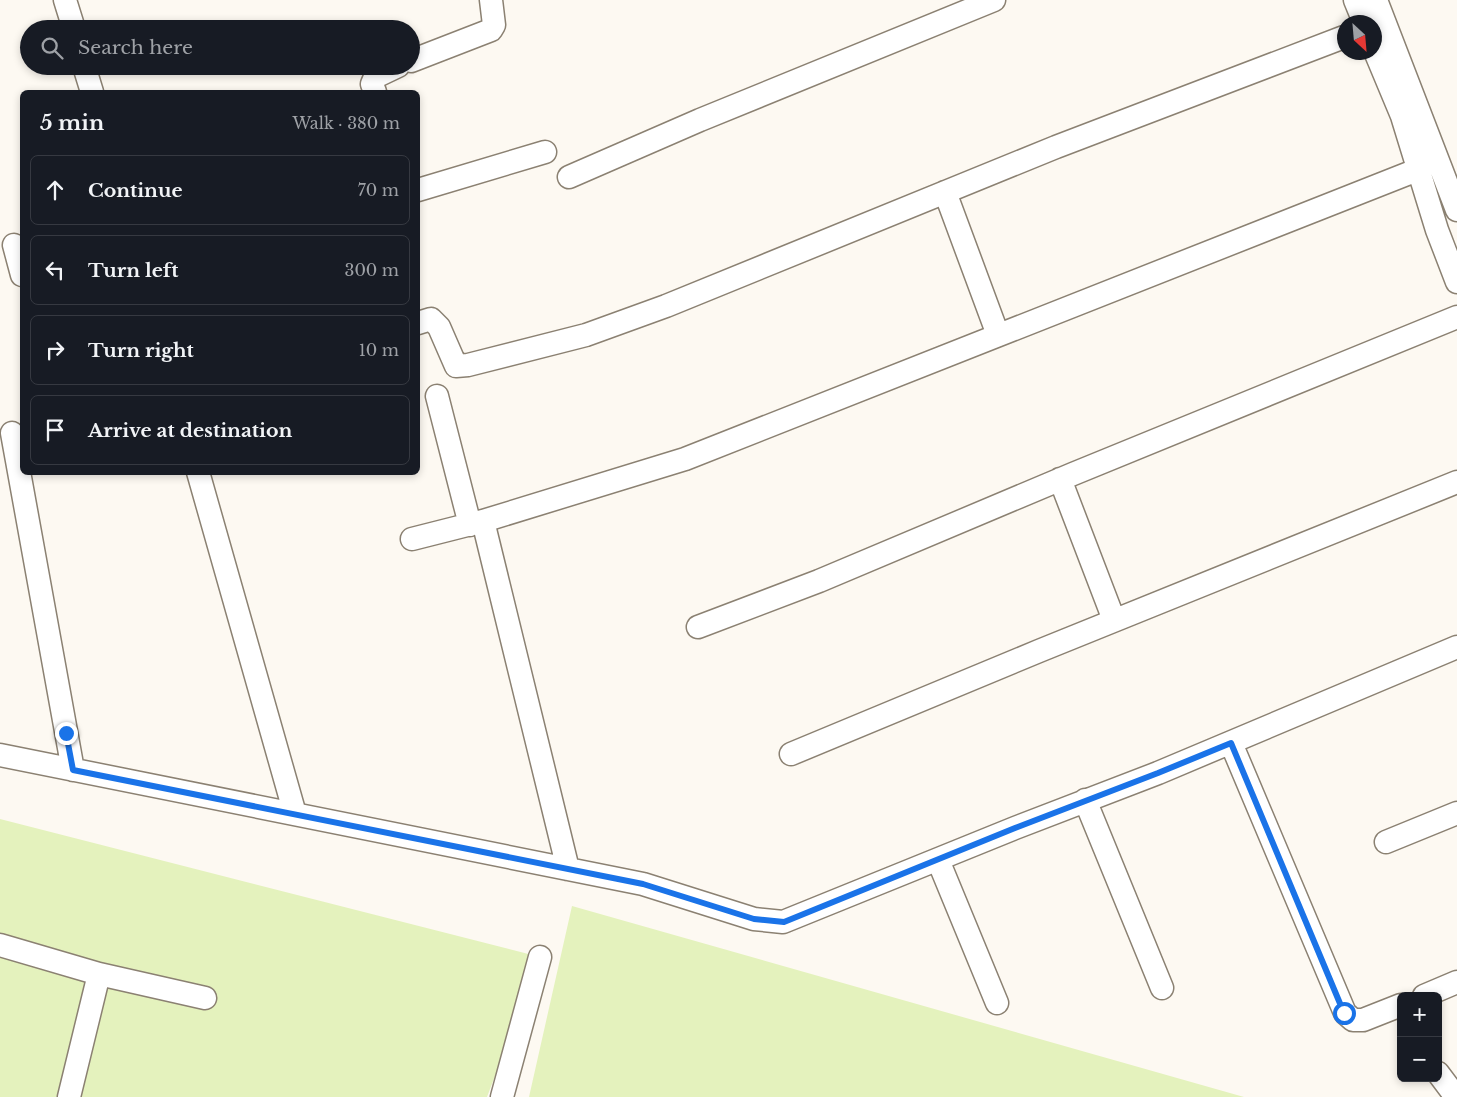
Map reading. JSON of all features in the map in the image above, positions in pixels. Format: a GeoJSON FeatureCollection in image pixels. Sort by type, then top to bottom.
{"type":"FeatureCollection","features":[{"type":"Feature","properties":{"kind":"street"},"geometry":{"type":"LineString","coordinates":[[65,0],[71,20]]}},
{"type":"Feature","properties":{"kind":"street"},"geometry":{"type":"LineString","coordinates":[[420,58],[491,30],[494,25],[491,0]]}},
{"type":"Feature","properties":{"kind":"street"},"geometry":{"type":"LineString","coordinates":[[569,177],[700,120],[994,0]]}},
{"type":"Feature","properties":{"kind":"street"},"geometry":{"type":"LineString","coordinates":[[1355,0],[1361,15]]}},
{"type":"Feature","properties":{"kind":"street"},"geometry":{"type":"LineString","coordinates":[[1376,0],[1457,210]]}},
{"type":"Feature","properties":{"kind":"street"},"geometry":{"type":"LineString","coordinates":[[420,322],[431,319],[439,327],[456,366],[468,365],[586,335],[666,306],[1065,143],[1337,40]]}},
{"type":"Feature","properties":{"kind":"street"},"geometry":{"type":"LineString","coordinates":[[1379,60],[1402,116],[1437,230],[1457,282]]}},
{"type":"Feature","properties":{"kind":"street"},"geometry":{"type":"LineString","coordinates":[[87,75],[91,90]]}},
{"type":"Feature","properties":{"kind":"street"},"geometry":{"type":"LineString","coordinates":[[374,90],[372,84],[375,77],[379,75]]}},
{"type":"Feature","properties":{"kind":"street"},"geometry":{"type":"LineString","coordinates":[[420,189],[545,152]]}},
{"type":"Feature","properties":{"kind":"street"},"geometry":{"type":"LineString","coordinates":[[412,539],[476,523],[685,459],[1418,170]]}},
{"type":"Feature","properties":{"kind":"street"},"geometry":{"type":"LineString","coordinates":[[944,192],[998,336]]}},
{"type":"Feature","properties":{"kind":"street"},"geometry":{"type":"LineString","coordinates":[[12,246],[20,269]]}},
{"type":"Feature","properties":{"kind":"street"},"geometry":{"type":"LineString","coordinates":[[698,628],[819,581],[1060,479],[1457,317]]}},
{"type":"Feature","properties":{"kind":"street"},"geometry":{"type":"LineString","coordinates":[[437,396],[476,523],[568,869]]}},
{"type":"Feature","properties":{"kind":"street"},"geometry":{"type":"LineString","coordinates":[[12,433],[73,770]]}},
{"type":"Feature","properties":{"kind":"street"},"geometry":{"type":"LineString","coordinates":[[199,475],[295,814]]}},
{"type":"Feature","properties":{"kind":"street"},"geometry":{"type":"LineString","coordinates":[[1060,479],[1114,620]]}},
{"type":"Feature","properties":{"kind":"street"},"geometry":{"type":"LineString","coordinates":[[791,754],[1114,620],[1457,482]]}},
{"type":"Feature","properties":{"kind":"street"},"geometry":{"type":"LineString","coordinates":[[0,755],[643,884],[754,919],[784,922],[1085,800],[1158,773],[1457,647]]}},
{"type":"Feature","properties":{"kind":"street"},"geometry":{"type":"LineString","coordinates":[[1231,743],[1344,1013],[1353,1020],[1363,1020],[1397,1013]]}},
{"type":"Feature","properties":{"kind":"street"},"geometry":{"type":"LineString","coordinates":[[1085,800],[1162,988]]}},
{"type":"Feature","properties":{"kind":"street"},"geometry":{"type":"LineString","coordinates":[[1386,842],[1457,813]]}},
{"type":"Feature","properties":{"kind":"street"},"geometry":{"type":"LineString","coordinates":[[938,860],[997,1003]]}},
{"type":"Feature","properties":{"kind":"street"},"geometry":{"type":"LineString","coordinates":[[0,944],[99,974],[205,998]]}},
{"type":"Feature","properties":{"kind":"street"},"geometry":{"type":"LineString","coordinates":[[502,1097],[540,958]]}},
{"type":"Feature","properties":{"kind":"street"},"geometry":{"type":"LineString","coordinates":[[69,1097],[99,974]]}},
{"type":"Feature","properties":{"kind":"street"},"geometry":{"type":"LineString","coordinates":[[1433,992],[1457,982]]}},
{"type":"Feature","properties":{"kind":"street"},"geometry":{"type":"LineString","coordinates":[[1442,1079],[1456,1097]]}},
{"type":"Feature","properties":{"kind":"green space"},"geometry":{"type":"Polygon","coordinates":[[[0,819],[540,957],[487,1097],[0,1097],[0,819]]]}},
{"type":"Feature","properties":{"kind":"green space"},"geometry":{"type":"Polygon","coordinates":[[[572,906],[1244,1097],[529,1097],[572,906]]]}},
{"type":"Feature","properties":{"kind":"route"},"geometry":{"type":"LineString","coordinates":[[66,733],[73,770],[643,884],[754,919],[784,922],[1231,743],[1344,1013]]}}]}
